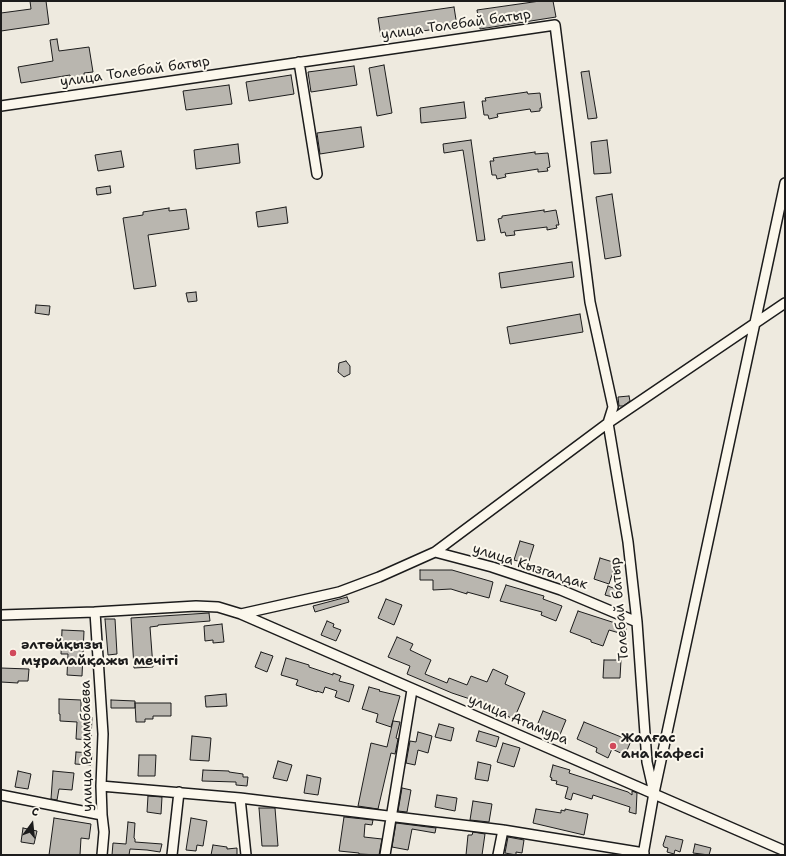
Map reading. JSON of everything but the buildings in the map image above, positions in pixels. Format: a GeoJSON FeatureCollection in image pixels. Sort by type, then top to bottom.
{"type":"FeatureCollection","features":[{"type":"Feature","properties":{"kind":"street","name":"улица Толебай батыр"},"geometry":{"type":"LineString","coordinates":[[1,106],[555,25],[590,302],[613,407],[608,423]]}},
{"type":"Feature","properties":{"kind":"street"},"geometry":{"type":"LineString","coordinates":[[300,62],[318,174]]}},
{"type":"Feature","properties":{"kind":"street"},"geometry":{"type":"LineString","coordinates":[[101,786],[240,798],[503,830],[643,854],[654,793],[785,183]]}},
{"type":"Feature","properties":{"kind":"street"},"geometry":{"type":"LineString","coordinates":[[241,614],[339,592],[379,577],[435,552],[608,423],[785,303]]}},
{"type":"Feature","properties":{"kind":"street","name":"Толебай батыр"},"geometry":{"type":"LineString","coordinates":[[608,423],[628,542],[637,622],[647,762],[654,793]]}},
{"type":"Feature","properties":{"kind":"street","name":"улица Кызгалдак"},"geometry":{"type":"LineString","coordinates":[[435,552],[492,567],[561,590],[637,622]]}},
{"type":"Feature","properties":{"kind":"street","name":"улица Атамура"},"geometry":{"type":"LineString","coordinates":[[1,615],[95,612],[196,606],[218,607],[241,614],[412,690],[654,793],[785,851]]}},
{"type":"Feature","properties":{"kind":"street","name":"улица Рахимбаева"},"geometry":{"type":"LineString","coordinates":[[95,612],[103,734],[101,786],[104,832],[102,855]]}},
{"type":"Feature","properties":{"kind":"street"},"geometry":{"type":"LineString","coordinates":[[385,855],[412,690]]}},
{"type":"Feature","properties":{"kind":"street"},"geometry":{"type":"LineString","coordinates":[[172,855],[179,792]]}},
{"type":"Feature","properties":{"kind":"street"},"geometry":{"type":"LineString","coordinates":[[1,795],[102,815]]}},
{"type":"Feature","properties":{"kind":"street"},"geometry":{"type":"LineString","coordinates":[[240,798],[246,855]]}},
{"type":"Feature","properties":{"kind":"street"},"geometry":{"type":"LineString","coordinates":[[498,855],[503,830]]}},
{"type":"Feature","properties":{"kind":"place","name":"әлтөйқызы мұралайқажы мечіті"},"geometry":{"type":"Point","coordinates":[13,653]}},
{"type":"Feature","properties":{"kind":"place","name":"Жалғас ана кафесі"},"geometry":{"type":"Point","coordinates":[613,746]}}]}
